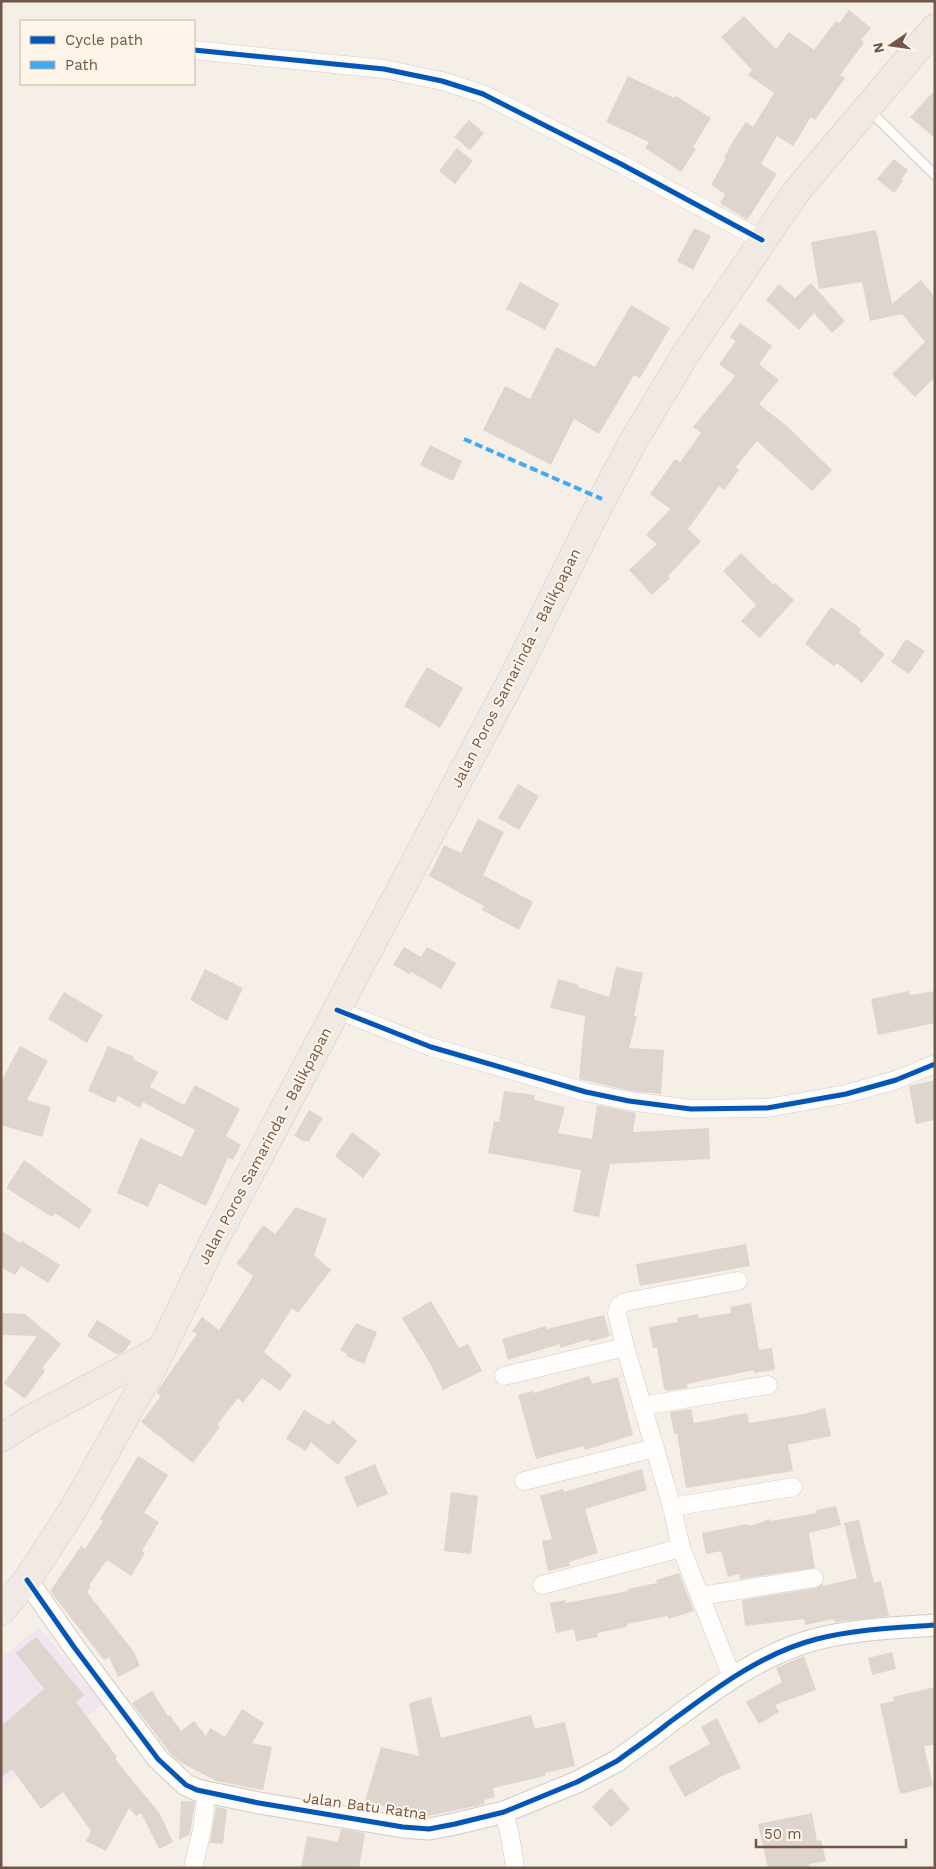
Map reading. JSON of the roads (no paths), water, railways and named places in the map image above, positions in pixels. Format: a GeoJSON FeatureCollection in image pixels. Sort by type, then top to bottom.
{"type":"FeatureCollection","features":[{"type":"Feature","properties":{"kind":"highway","name":"Jalan Poros Samarinda - Balikpapan"},"geometry":{"type":"LineString","coordinates":[[1,1611],[26,1580],[70,1514],[162,1349],[213,1243],[519,666],[590,522],[631,445],[684,355],[796,192],[866,107],[935,28]]}},
{"type":"Feature","properties":{"kind":"highway"},"geometry":{"type":"LineString","coordinates":[[1,1438],[31,1419],[162,1349]]}},
{"type":"Feature","properties":{"kind":"street"},"geometry":{"type":"LineString","coordinates":[[195,50],[384,69],[442,81],[483,94],[621,164],[762,240]]}},
{"type":"Feature","properties":{"kind":"street"},"geometry":{"type":"LineString","coordinates":[[337,1010],[432,1048],[586,1092],[629,1101],[691,1110],[766,1108],[846,1094],[896,1080],[935,1064]]}},
{"type":"Feature","properties":{"kind":"street"},"geometry":{"type":"LineString","coordinates":[[732,1677],[681,1548],[672,1507],[625,1347],[617,1313],[619,1306],[625,1302],[738,1281]]}},
{"type":"Feature","properties":{"kind":"street"},"geometry":{"type":"LineString","coordinates":[[504,1376],[625,1347]]}},
{"type":"Feature","properties":{"kind":"street"},"geometry":{"type":"LineString","coordinates":[[642,1406],[768,1385]]}},
{"type":"Feature","properties":{"kind":"street"},"geometry":{"type":"LineString","coordinates":[[524,1480],[655,1448]]}},
{"type":"Feature","properties":{"kind":"street"},"geometry":{"type":"LineString","coordinates":[[672,1507],[793,1487]]}},
{"type":"Feature","properties":{"kind":"street"},"geometry":{"type":"LineString","coordinates":[[542,1585],[681,1548]]}},
{"type":"Feature","properties":{"kind":"street"},"geometry":{"type":"LineString","coordinates":[[701,1596],[814,1578]]}},
{"type":"Feature","properties":{"kind":"street","name":"Jalan Batu Ratna"},"geometry":{"type":"LineString","coordinates":[[26,1580],[158,1759],[186,1785],[207,1793],[258,1803],[403,1827],[429,1829],[504,1812],[577,1782],[617,1761],[732,1677],[766,1659],[817,1639],[865,1630],[935,1625]]}},
{"type":"Feature","properties":{"kind":"street"},"geometry":{"type":"LineString","coordinates":[[193,1868],[202,1830],[207,1793]]}},
{"type":"Feature","properties":{"kind":"street"},"geometry":{"type":"LineString","coordinates":[[504,1812],[515,1868]]}},
{"type":"Feature","properties":{"kind":"lane"},"geometry":{"type":"LineString","coordinates":[[866,107],[935,175]]}}]}
